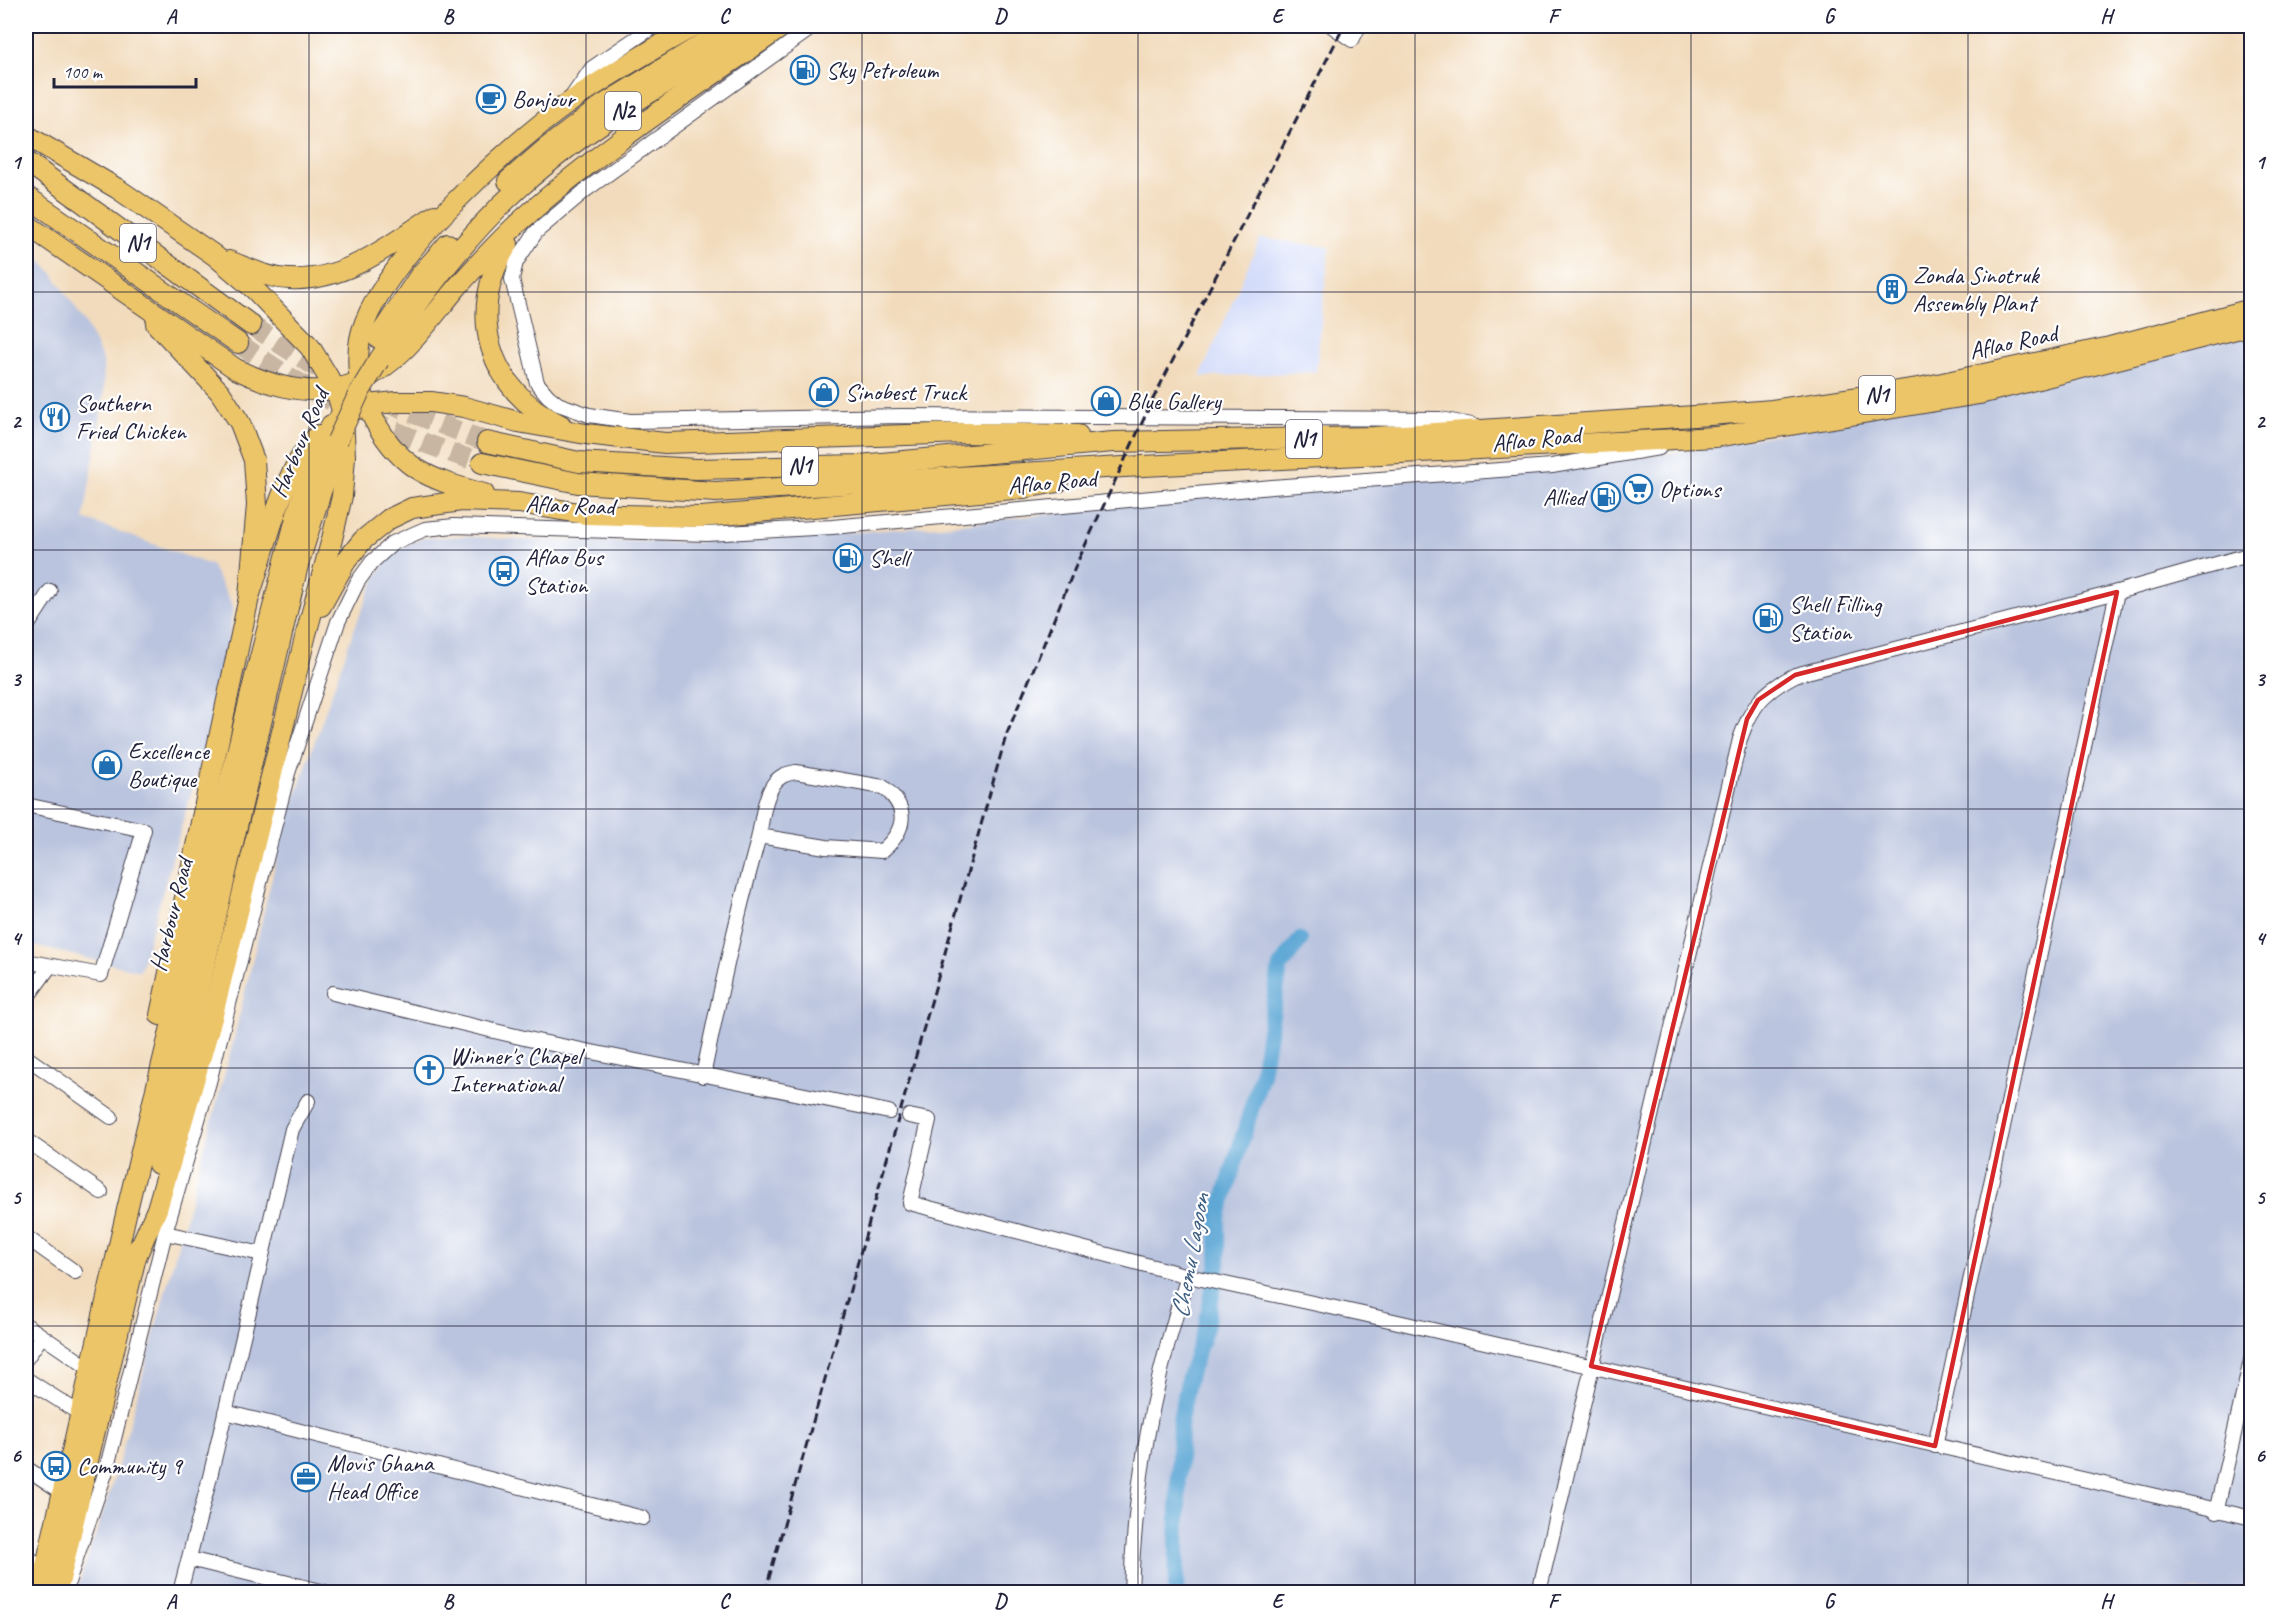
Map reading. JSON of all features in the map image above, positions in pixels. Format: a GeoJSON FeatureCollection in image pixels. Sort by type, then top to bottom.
{"type":"FeatureCollection","features":[{"type":"Feature","properties":{"kind":"highway"},"geometry":{"type":"LineString","coordinates":[[214,255],[257,272],[290,280],[330,276],[376,254],[457,200],[568,104],[629,63],[694,26]]}},
{"type":"Feature","properties":{"kind":"highway","name":"N2"},"geometry":{"type":"LineString","coordinates":[[730,32],[764,26]]}},
{"type":"Feature","properties":{"kind":"highway"},"geometry":{"type":"LineString","coordinates":[[26,224],[236,369],[264,382],[287,388],[336,390],[360,382],[405,349],[459,285],[524,218],[647,123],[783,26]]}},
{"type":"Feature","properties":{"kind":"highway","name":"Harbour Road"},"geometry":{"type":"LineString","coordinates":[[57,1593],[135,1259],[261,655],[297,514],[312,469],[365,358],[427,279],[521,187],[561,155],[730,32]]}},
{"type":"Feature","properties":{"kind":"highway"},"geometry":{"type":"LineString","coordinates":[[26,135],[118,189],[214,255],[255,290],[310,347],[336,390],[343,414],[345,456],[342,496],[212,1018],[157,1209],[135,1259]]}},
{"type":"Feature","properties":{"kind":"highway","name":"N1"},"geometry":{"type":"LineString","coordinates":[[26,161],[251,325]]}},
{"type":"Feature","properties":{"kind":"highway","name":"N1"},"geometry":{"type":"LineString","coordinates":[[26,196],[238,343]]}},
{"type":"Feature","properties":{"kind":"highway"},"geometry":{"type":"LineString","coordinates":[[457,200],[396,269],[372,307],[360,339],[360,382],[367,405],[381,434],[401,459],[437,481],[519,503],[585,514],[701,517],[1024,488],[1069,481],[1104,468]]}},
{"type":"Feature","properties":{"kind":"highway"},"geometry":{"type":"LineString","coordinates":[[524,218],[503,252],[487,294],[486,328],[492,352],[508,383],[534,409],[559,424],[586,434]]}},
{"type":"Feature","properties":{"kind":"highway"},"geometry":{"type":"LineString","coordinates":[[116,285],[195,363],[220,392],[240,423],[254,460],[257,505],[249,597]]}},
{"type":"Feature","properties":{"kind":"highway","name":"Aflao Road"},"geometry":{"type":"LineString","coordinates":[[488,442],[579,462],[696,469],[859,465],[1113,442],[1363,437],[1772,410],[1908,390],[2110,347],[2252,309]]}},
{"type":"Feature","properties":{"kind":"highway","name":"Aflao Road"},"geometry":{"type":"LineString","coordinates":[[482,463],[578,483],[716,492],[1104,468],[1716,437],[1979,394],[2252,324]]}},
{"type":"Feature","properties":{"kind":"highway"},"geometry":{"type":"LineString","coordinates":[[146,1134],[149,1067],[249,597],[276,515],[299,460],[315,438],[343,414],[367,405],[408,402],[464,406],[518,422],[586,434],[665,443],[967,434],[1065,434],[1098,437],[1113,442]]}},
{"type":"Feature","properties":{"kind":"highway"},"geometry":{"type":"LineString","coordinates":[[306,634],[346,561],[363,540],[389,519],[412,508],[461,501],[519,503]]}},
{"type":"Feature","properties":{"kind":"highway","name":"Harbour Road"},"geometry":{"type":"LineString","coordinates":[[40,1593],[89,1368],[146,1134],[199,948]]}},
{"type":"Feature","properties":{"kind":"street"},"geometry":{"type":"LineString","coordinates":[[568,104],[592,68],[654,26]]}},
{"type":"Feature","properties":{"kind":"street","name":"Aflao Road"},"geometry":{"type":"LineString","coordinates":[[814,26],[587,189],[536,232],[516,262],[512,279],[537,383],[558,404],[589,415],[630,421],[902,416],[1440,419],[1495,429]]}},
{"type":"Feature","properties":{"kind":"street"},"geometry":{"type":"LineString","coordinates":[[1332,26],[1352,40],[1359,26]]}},
{"type":"Feature","properties":{"kind":"street","name":"Aflao Road"},"geometry":{"type":"LineString","coordinates":[[165,1233],[209,1082],[288,773],[314,690],[338,622],[358,581],[372,562],[393,543],[425,530],[454,526],[706,534],[832,526],[1552,465],[1716,437]]}},
{"type":"Feature","properties":{"kind":"street"},"geometry":{"type":"LineString","coordinates":[[1539,1593],[1740,740],[1747,718],[1758,700],[1773,687],[1795,675],[2117,592],[2252,554]]}},
{"type":"Feature","properties":{"kind":"street"},"geometry":{"type":"LineString","coordinates":[[26,628],[50,591]]}},
{"type":"Feature","properties":{"kind":"street"},"geometry":{"type":"LineString","coordinates":[[1935,1446],[2117,592]]}},
{"type":"Feature","properties":{"kind":"street"},"geometry":{"type":"LineString","coordinates":[[703,1076],[731,938],[759,836],[766,797],[774,783],[783,774],[795,772],[883,787],[894,795],[900,809],[902,824],[894,841],[882,851],[826,847],[759,836]]}},
{"type":"Feature","properties":{"kind":"street"},"geometry":{"type":"LineString","coordinates":[[26,805],[144,830],[101,975],[26,961]]}},
{"type":"Feature","properties":{"kind":"street"},"geometry":{"type":"LineString","coordinates":[[26,999],[50,966]]}},
{"type":"Feature","properties":{"kind":"street"},"geometry":{"type":"LineString","coordinates":[[333,993],[703,1076],[809,1094],[889,1112]]}},
{"type":"Feature","properties":{"kind":"street"},"geometry":{"type":"LineString","coordinates":[[26,1057],[111,1117]]}},
{"type":"Feature","properties":{"kind":"street"},"geometry":{"type":"LineString","coordinates":[[180,1593],[292,1129],[308,1101]]}},
{"type":"Feature","properties":{"kind":"street"},"geometry":{"type":"LineString","coordinates":[[909,1116],[929,1120],[910,1203],[1188,1276],[1591,1366],[2216,1512],[2252,1518]]}},
{"type":"Feature","properties":{"kind":"street"},"geometry":{"type":"LineString","coordinates":[[26,1140],[101,1192]]}},
{"type":"Feature","properties":{"kind":"street"},"geometry":{"type":"LineString","coordinates":[[64,1593],[106,1472],[165,1233],[262,1254]]}},
{"type":"Feature","properties":{"kind":"street"},"geometry":{"type":"LineString","coordinates":[[26,1237],[75,1272]]}},
{"type":"Feature","properties":{"kind":"street"},"geometry":{"type":"LineString","coordinates":[[1131,1593],[1132,1537],[1143,1455],[1167,1339],[1188,1276]]}},
{"type":"Feature","properties":{"kind":"street"},"geometry":{"type":"LineString","coordinates":[[26,1325],[89,1368]]}},
{"type":"Feature","properties":{"kind":"street"},"geometry":{"type":"LineString","coordinates":[[26,1359],[42,1336]]}},
{"type":"Feature","properties":{"kind":"street"},"geometry":{"type":"LineString","coordinates":[[2216,1512],[2252,1356]]}},
{"type":"Feature","properties":{"kind":"street"},"geometry":{"type":"LineString","coordinates":[[26,1379],[79,1413]]}},
{"type":"Feature","properties":{"kind":"street"},"geometry":{"type":"LineString","coordinates":[[225,1412],[643,1518]]}},
{"type":"Feature","properties":{"kind":"street"},"geometry":{"type":"LineString","coordinates":[[26,1468],[62,1492]]}},
{"type":"Feature","properties":{"kind":"street"},"geometry":{"type":"LineString","coordinates":[[26,1556],[45,1569]]}},
{"type":"Feature","properties":{"kind":"street"},"geometry":{"type":"LineString","coordinates":[[189,1559],[325,1593]]}},
{"type":"Feature","properties":{"kind":"highlighted area"},"geometry":{"type":"Polygon","coordinates":[[[2117,592],[1935,1446],[1591,1366],[1747,719],[1758,700],[1795,675],[2117,592]]]}},
{"type":"Feature","properties":{"kind":"shaded area"},"geometry":{"type":"Polygon","coordinates":[[[1260,238],[1329,247],[1316,372],[1200,377],[1260,238]]]}},
{"type":"Feature","properties":{"kind":"shaded area"},"geometry":{"type":"Polygon","coordinates":[[[26,247],[51,271],[86,324],[103,360],[104,394],[84,519],[211,565],[233,606],[225,675],[140,971],[26,944],[26,247]]]}},
{"type":"Feature","properties":{"kind":"shaded area"},"geometry":{"type":"Polygon","coordinates":[[[2251,333],[2251,1592],[76,1592],[116,1473],[233,1042],[282,835],[353,632],[374,581],[387,558],[401,547],[423,538],[465,536],[518,540],[695,542],[772,538],[951,525],[1151,502],[1638,458],[1779,434],[2251,333]]]}},
{"type":"Feature","properties":{"kind":"waterway","name":"Chemu Lagoon"},"geometry":{"type":"LineString","coordinates":[[1176,1592],[1180,1420],[1189,1377],[1206,1327],[1218,1264],[1218,1218],[1262,1074],[1280,967],[1300,940]]}},
{"type":"Feature","properties":{"kind":"tunnel"},"geometry":{"type":"LineString","coordinates":[[251,325],[330,376]]}},
{"type":"Feature","properties":{"kind":"tunnel"},"geometry":{"type":"LineString","coordinates":[[238,343],[296,381],[355,413],[417,440],[482,463]]}},
{"type":"Feature","properties":{"kind":"tunnel"},"geometry":{"type":"LineString","coordinates":[[384,402],[487,442]]}},
{"type":"Feature","properties":{"kind":"railway"},"geometry":{"type":"LineString","coordinates":[[765,1592],[1006,736],[1077,563],[1153,399],[1344,26]]}},
{"type":"Feature","properties":{"kind":"place","name":"Sky Petroleum"},"geometry":{"type":"Point","coordinates":[805,70]}},
{"type":"Feature","properties":{"kind":"place","name":"Bonjour"},"geometry":{"type":"Point","coordinates":[491,99]}},
{"type":"Feature","properties":{"kind":"place","name":"Zonda Sinotruk Assembly Plant"},"geometry":{"type":"Point","coordinates":[1892,289]}},
{"type":"Feature","properties":{"kind":"place","name":"Sinobest Truck"},"geometry":{"type":"Point","coordinates":[824,392]}},
{"type":"Feature","properties":{"kind":"place","name":"Blue Gallery"},"geometry":{"type":"Point","coordinates":[1106,401]}},
{"type":"Feature","properties":{"kind":"place","name":"Southern Fried Chicken"},"geometry":{"type":"Point","coordinates":[55,417]}},
{"type":"Feature","properties":{"kind":"place","name":"Options"},"geometry":{"type":"Point","coordinates":[1638,489]}},
{"type":"Feature","properties":{"kind":"place","name":"Allied"},"geometry":{"type":"Point","coordinates":[1606,497]}},
{"type":"Feature","properties":{"kind":"place","name":"Shell"},"geometry":{"type":"Point","coordinates":[848,558]}},
{"type":"Feature","properties":{"kind":"place","name":"Aflao Bus Station"},"geometry":{"type":"Point","coordinates":[504,571]}},
{"type":"Feature","properties":{"kind":"place","name":"Shell Filling Station"},"geometry":{"type":"Point","coordinates":[1768,618]}},
{"type":"Feature","properties":{"kind":"place","name":"Excellence Boutique"},"geometry":{"type":"Point","coordinates":[107,765]}},
{"type":"Feature","properties":{"kind":"place","name":"Winner's Chapel International"},"geometry":{"type":"Point","coordinates":[429,1070]}},
{"type":"Feature","properties":{"kind":"place","name":"Community 9"},"geometry":{"type":"Point","coordinates":[56,1466]}},
{"type":"Feature","properties":{"kind":"place","name":"Movis Ghana Head Office"},"geometry":{"type":"Point","coordinates":[306,1477]}}]}
